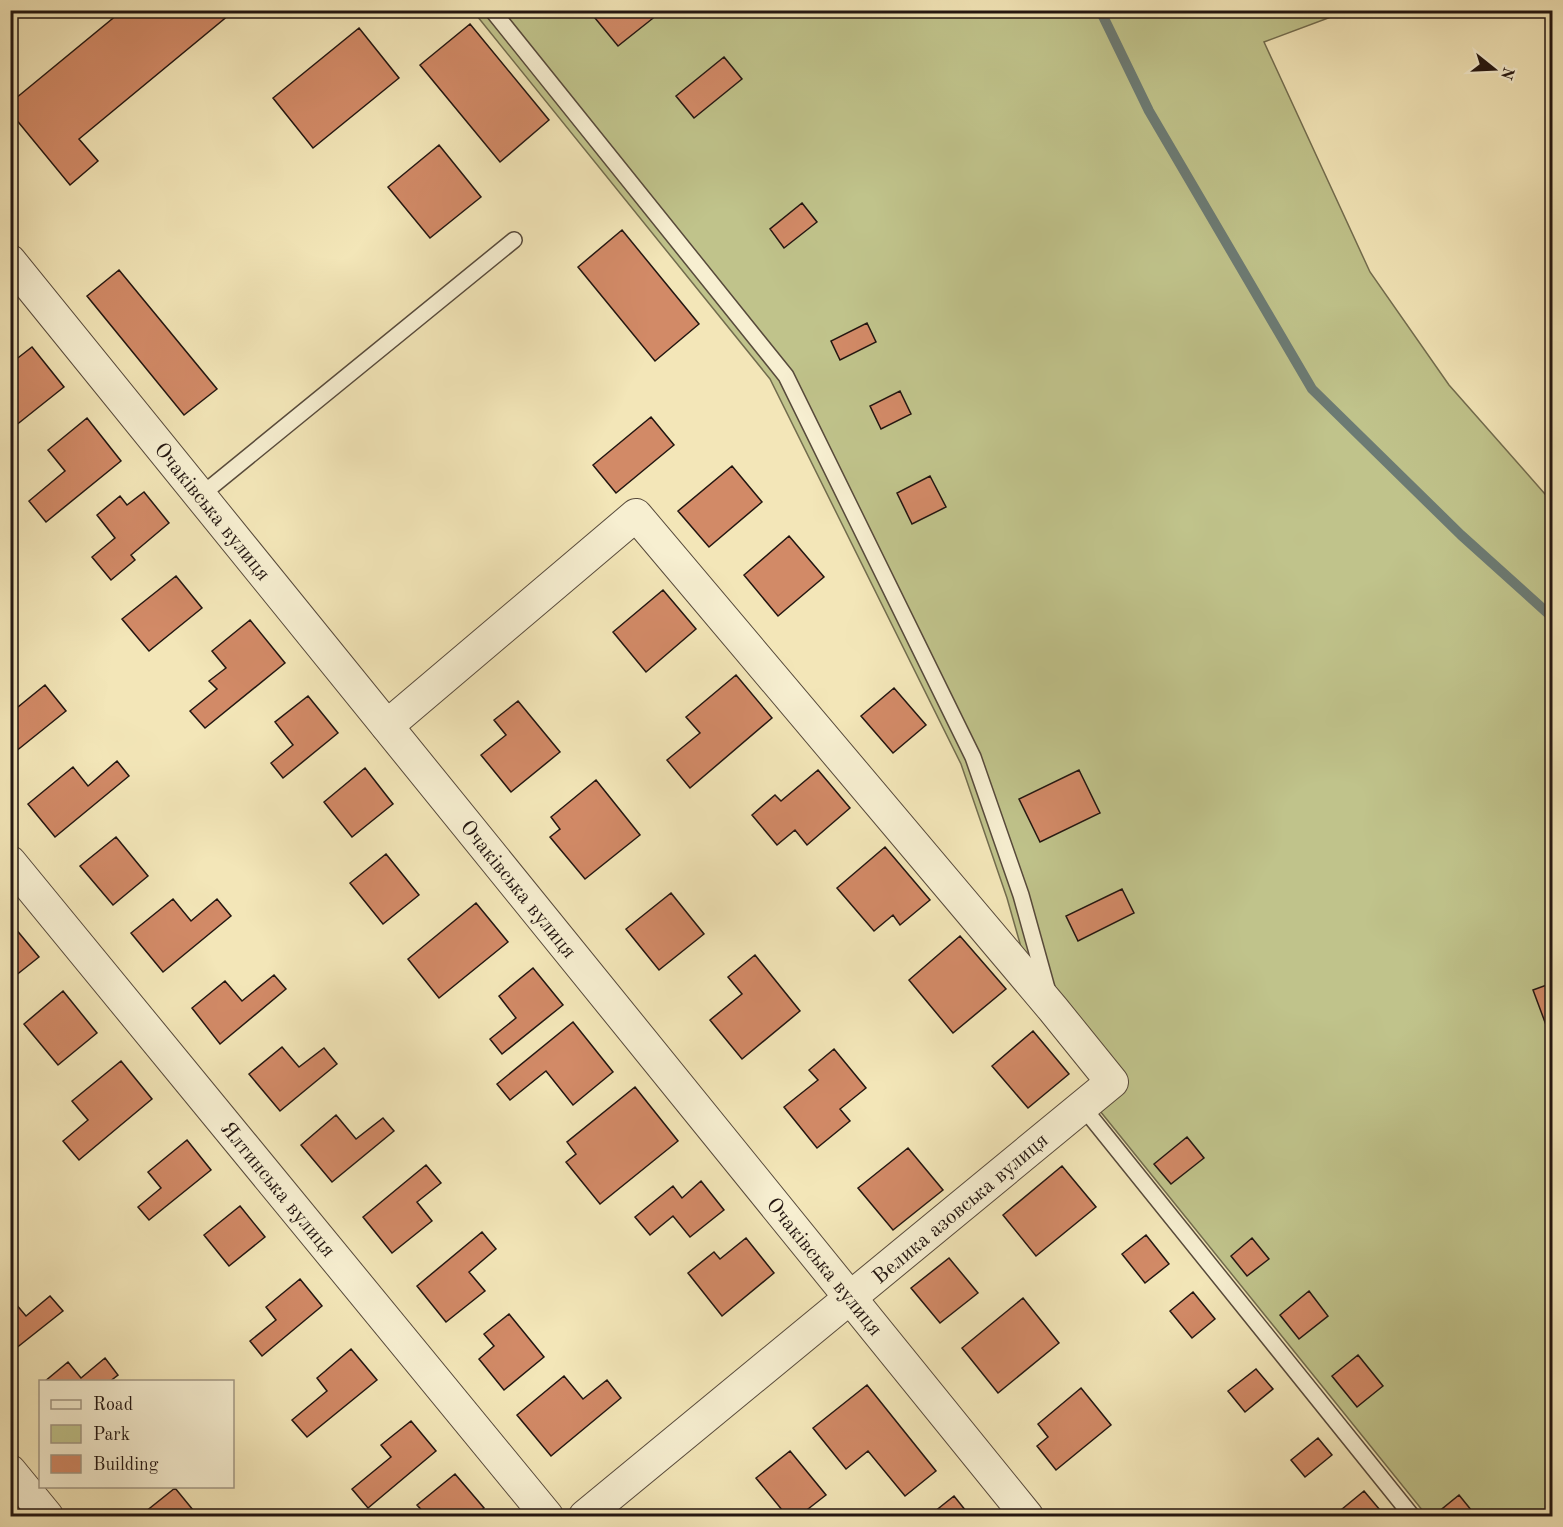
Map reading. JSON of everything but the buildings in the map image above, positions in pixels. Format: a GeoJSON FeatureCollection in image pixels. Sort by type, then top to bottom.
{"type":"FeatureCollection","features":[{"type":"Feature","properties":{"kind":"street","name":"Очаківська вулиця"},"geometry":{"type":"LineString","coordinates":[[10,261],[1027,1516]]}},
{"type":"Feature","properties":{"kind":"street"},"geometry":{"type":"LineString","coordinates":[[387,726],[636,515],[1053,1009]]}},
{"type":"Feature","properties":{"kind":"street","name":"Ялтинська вулиця"},"geometry":{"type":"LineString","coordinates":[[10,862],[547,1516]]}},
{"type":"Feature","properties":{"kind":"street","name":"Велика азовська вулиця"},"geometry":{"type":"LineString","coordinates":[[585,1516],[1112,1082],[1053,1009]]}},
{"type":"Feature","properties":{"kind":"street"},"geometry":{"type":"LineString","coordinates":[[10,1471],[47,1516]]}},
{"type":"Feature","properties":{"kind":"lane"},"geometry":{"type":"LineString","coordinates":[[492,10],[786,376],[973,757],[1021,895],[1053,1009]]}},
{"type":"Feature","properties":{"kind":"lane"},"geometry":{"type":"LineString","coordinates":[[200,496],[514,240]]}},
{"type":"Feature","properties":{"kind":"lane"},"geometry":{"type":"LineString","coordinates":[[1082,1106],[1412,1516]]}},
{"type":"Feature","properties":{"kind":"green space"},"geometry":{"type":"Polygon","coordinates":[[[473,11],[1347,11],[1264,42],[1370,272],[1449,385],[1552,502],[1552,1516],[1427,1516],[1096,1106],[1123,1085],[1025,961],[1007,898],[961,764],[770,379],[473,11]]]}},
{"type":"Feature","properties":{"kind":"waterway"},"geometry":{"type":"LineString","coordinates":[[1100,10],[1149,111],[1312,389],[1461,535],[1552,617]]}}]}
